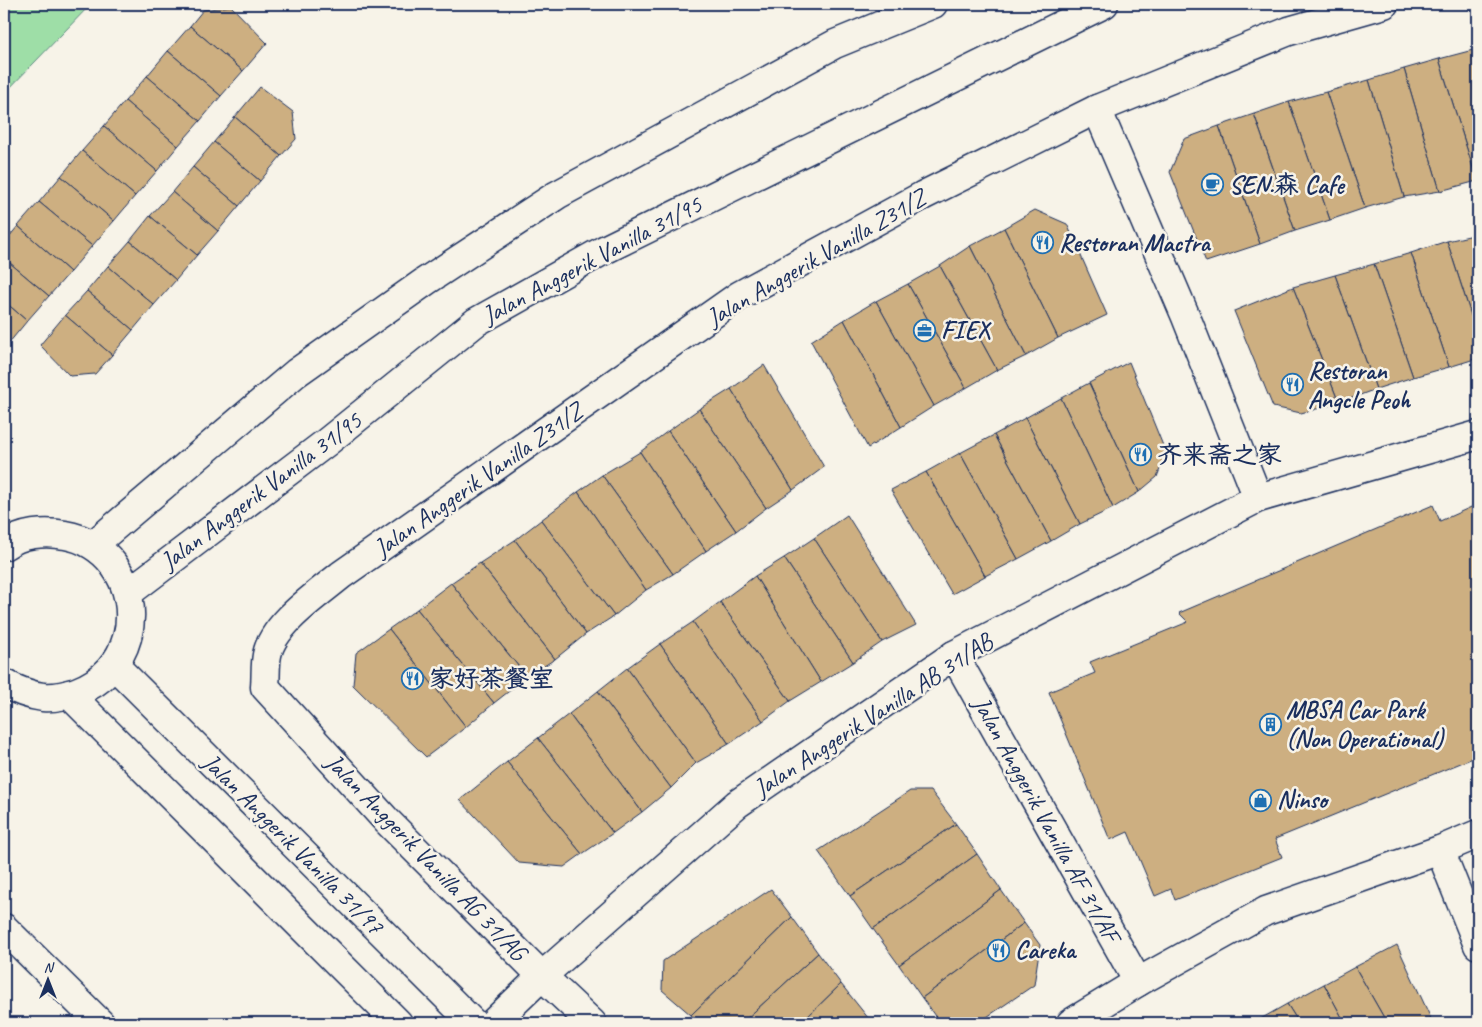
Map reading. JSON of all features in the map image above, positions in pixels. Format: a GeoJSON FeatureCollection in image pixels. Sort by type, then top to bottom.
{"type":"FeatureCollection","features":[{"type":"Feature","properties":{"kind":"street"},"geometry":{"type":"LineString","coordinates":[[93,545],[296,373],[426,281],[557,194],[835,44],[933,4]]}},
{"type":"Feature","properties":{"kind":"street","name":"Jalan Anggerik Vanilla 31/95"},"geometry":{"type":"LineString","coordinates":[[128,593],[327,442],[476,322],[604,250],[1104,4]]}},
{"type":"Feature","properties":{"kind":"street","name":"Jalan Anggerik Vanilla Z31/Z"},"geometry":{"type":"LineString","coordinates":[[265,686],[267,654],[276,635],[295,614],[333,582],[740,295],[922,196],[1097,109],[1289,31],[1384,4]]}},
{"type":"Feature","properties":{"kind":"street"},"geometry":{"type":"LineString","coordinates":[[1097,109],[1186,317],[1258,498]]}},
{"type":"Feature","properties":{"kind":"street","name":"Jalan Anggerik Vanilla AB 31/AB"},"geometry":{"type":"LineString","coordinates":[[493,1023],[542,976],[737,804],[954,655],[1258,498],[1478,435]]}},
{"type":"Feature","properties":{"kind":"street"},"geometry":{"type":"LineString","coordinates":[[4,683],[20,692],[44,697],[69,694],[86,688],[114,666],[126,643],[131,618],[128,593],[120,574],[108,558],[93,545],[73,536],[51,532],[29,534],[5,542]]}},
{"type":"Feature","properties":{"kind":"street","name":"Jalan Anggerik Vanilla AF 31/AF"},"geometry":{"type":"LineString","coordinates":[[954,655],[1138,982]]}},
{"type":"Feature","properties":{"kind":"street","name":"Jalan Anggerik Vanilla 31/97"},"geometry":{"type":"LineString","coordinates":[[114,666],[473,1023]]}},
{"type":"Feature","properties":{"kind":"street","name":"Jalan Anggerik Vanilla AG 31/AG"},"geometry":{"type":"LineString","coordinates":[[265,686],[387,821],[542,976],[592,1023]]}},
{"type":"Feature","properties":{"kind":"street","name":"Jalan Anggerik Vanilla 31/97"},"geometry":{"type":"LineString","coordinates":[[69,694],[398,1023]]}},
{"type":"Feature","properties":{"kind":"street"},"geometry":{"type":"LineString","coordinates":[[1071,1023],[1138,982],[1266,912],[1440,850],[1478,834]]}},
{"type":"Feature","properties":{"kind":"street"},"geometry":{"type":"LineString","coordinates":[[1440,850],[1478,946]]}},
{"type":"Feature","properties":{"kind":"street"},"geometry":{"type":"LineString","coordinates":[[4,928],[100,1023]]}},
{"type":"Feature","properties":{"kind":"green space"},"geometry":{"type":"Polygon","coordinates":[[[4,4],[91,4],[4,94],[4,4]]]}},
{"type":"Feature","properties":{"kind":"building"},"geometry":{"type":"Polygon","coordinates":[[[231,6],[267,43],[243,71],[190,26],[203,10],[231,6]]]}},
{"type":"Feature","properties":{"kind":"building"},"geometry":{"type":"Polygon","coordinates":[[[190,26],[243,71],[221,96],[168,51],[190,26]]]}},
{"type":"Feature","properties":{"kind":"building"},"geometry":{"type":"Polygon","coordinates":[[[1473,50],[1478,69],[1478,181],[1439,59],[1473,50]]]}},
{"type":"Feature","properties":{"kind":"building"},"geometry":{"type":"Polygon","coordinates":[[[168,51],[221,96],[200,121],[147,76],[168,51]]]}},
{"type":"Feature","properties":{"kind":"building"},"geometry":{"type":"Polygon","coordinates":[[[1439,59],[1477,181],[1440,191],[1404,69],[1439,59]]]}},
{"type":"Feature","properties":{"kind":"building"},"geometry":{"type":"Polygon","coordinates":[[[1404,69],[1440,191],[1404,197],[1369,80],[1404,69]]]}},
{"type":"Feature","properties":{"kind":"building"},"geometry":{"type":"Polygon","coordinates":[[[147,76],[200,121],[178,146],[125,101],[147,76]]]}},
{"type":"Feature","properties":{"kind":"building"},"geometry":{"type":"Polygon","coordinates":[[[1369,80],[1404,197],[1365,208],[1326,92],[1369,80]]]}},
{"type":"Feature","properties":{"kind":"building"},"geometry":{"type":"Polygon","coordinates":[[[260,87],[293,112],[296,139],[281,156],[235,117],[260,87]]]}},
{"type":"Feature","properties":{"kind":"building"},"geometry":{"type":"Polygon","coordinates":[[[1326,92],[1365,208],[1330,220],[1289,102],[1326,92]]]}},
{"type":"Feature","properties":{"kind":"building"},"geometry":{"type":"Polygon","coordinates":[[[125,101],[178,146],[157,171],[104,126],[125,101]]]}},
{"type":"Feature","properties":{"kind":"building"},"geometry":{"type":"Polygon","coordinates":[[[1289,102],[1330,220],[1295,231],[1254,114],[1289,102]]]}},
{"type":"Feature","properties":{"kind":"building"},"geometry":{"type":"Polygon","coordinates":[[[1254,114],[1295,231],[1260,244],[1219,126],[1254,114]]]}},
{"type":"Feature","properties":{"kind":"building"},"geometry":{"type":"Polygon","coordinates":[[[235,117],[281,156],[260,181],[214,142],[235,117]]]}},
{"type":"Feature","properties":{"kind":"building"},"geometry":{"type":"Polygon","coordinates":[[[104,126],[157,171],[135,196],[82,151],[104,126]]]}},
{"type":"Feature","properties":{"kind":"building"},"geometry":{"type":"Polygon","coordinates":[[[1219,126],[1260,244],[1206,262],[1170,172],[1184,139],[1219,126]]]}},
{"type":"Feature","properties":{"kind":"building"},"geometry":{"type":"Polygon","coordinates":[[[214,142],[260,181],[239,206],[193,167],[214,142]]]}},
{"type":"Feature","properties":{"kind":"building"},"geometry":{"type":"Polygon","coordinates":[[[82,151],[135,196],[114,221],[61,176],[82,151]]]}},
{"type":"Feature","properties":{"kind":"building"},"geometry":{"type":"Polygon","coordinates":[[[193,167],[239,206],[218,231],[172,192],[193,167]]]}},
{"type":"Feature","properties":{"kind":"building"},"geometry":{"type":"Polygon","coordinates":[[[61,176],[114,221],[92,246],[39,202],[61,176]]]}},
{"type":"Feature","properties":{"kind":"building"},"geometry":{"type":"Polygon","coordinates":[[[172,192],[218,231],[197,255],[150,216],[172,192]]]}},
{"type":"Feature","properties":{"kind":"building"},"geometry":{"type":"Polygon","coordinates":[[[39,202],[92,246],[70,272],[18,226],[39,202]]]}},
{"type":"Feature","properties":{"kind":"building"},"geometry":{"type":"Polygon","coordinates":[[[1035,210],[1067,224],[1107,315],[1058,338],[1004,228],[1035,210]]]}},
{"type":"Feature","properties":{"kind":"building"},"geometry":{"type":"Polygon","coordinates":[[[150,216],[197,255],[176,280],[130,241],[150,216]]]}},
{"type":"Feature","properties":{"kind":"building"},"geometry":{"type":"Polygon","coordinates":[[[18,226],[70,272],[49,296],[4,258],[4,243],[18,226]]]}},
{"type":"Feature","properties":{"kind":"building"},"geometry":{"type":"Polygon","coordinates":[[[1004,228],[1058,338],[1026,356],[970,246],[1004,228]]]}},
{"type":"Feature","properties":{"kind":"building"},"geometry":{"type":"Polygon","coordinates":[[[1478,234],[1478,337],[1447,241],[1478,234]]]}},
{"type":"Feature","properties":{"kind":"building"},"geometry":{"type":"Polygon","coordinates":[[[130,241],[176,280],[154,305],[108,266],[130,241]]]}},
{"type":"Feature","properties":{"kind":"building"},"geometry":{"type":"Polygon","coordinates":[[[1447,241],[1478,337],[1478,358],[1449,367],[1411,253],[1447,241]]]}},
{"type":"Feature","properties":{"kind":"building"},"geometry":{"type":"Polygon","coordinates":[[[970,246],[1026,356],[997,370],[940,266],[970,246]]]}},
{"type":"Feature","properties":{"kind":"building"},"geometry":{"type":"Polygon","coordinates":[[[1411,253],[1449,367],[1413,377],[1374,264],[1411,253]]]}},
{"type":"Feature","properties":{"kind":"building"},"geometry":{"type":"Polygon","coordinates":[[[4,258],[49,296],[27,321],[4,301],[4,258]]]}},
{"type":"Feature","properties":{"kind":"building"},"geometry":{"type":"Polygon","coordinates":[[[1374,264],[1413,377],[1376,389],[1335,275],[1374,264]]]}},
{"type":"Feature","properties":{"kind":"building"},"geometry":{"type":"Polygon","coordinates":[[[108,266],[154,305],[133,330],[87,291],[108,266]]]}},
{"type":"Feature","properties":{"kind":"building"},"geometry":{"type":"Polygon","coordinates":[[[940,266],[997,370],[966,388],[908,284],[940,266]]]}},
{"type":"Feature","properties":{"kind":"building"},"geometry":{"type":"Polygon","coordinates":[[[1335,275],[1376,389],[1339,403],[1293,287],[1335,275]]]}},
{"type":"Feature","properties":{"kind":"building"},"geometry":{"type":"Polygon","coordinates":[[[908,284],[966,388],[934,406],[876,301],[908,284]]]}},
{"type":"Feature","properties":{"kind":"building"},"geometry":{"type":"Polygon","coordinates":[[[1293,287],[1339,403],[1301,413],[1273,407],[1234,311],[1293,287]]]}},
{"type":"Feature","properties":{"kind":"building"},"geometry":{"type":"Polygon","coordinates":[[[87,291],[133,330],[112,355],[65,315],[87,291]]]}},
{"type":"Feature","properties":{"kind":"building"},"geometry":{"type":"Polygon","coordinates":[[[4,301],[27,321],[4,349],[4,301]]]}},
{"type":"Feature","properties":{"kind":"building"},"geometry":{"type":"Polygon","coordinates":[[[876,301],[934,406],[901,427],[844,320],[876,301]]]}},
{"type":"Feature","properties":{"kind":"building"},"geometry":{"type":"Polygon","coordinates":[[[65,315],[112,355],[95,374],[70,376],[40,345],[65,315]]]}},
{"type":"Feature","properties":{"kind":"building"},"geometry":{"type":"Polygon","coordinates":[[[844,320],[901,427],[868,448],[811,341],[844,320]]]}},
{"type":"Feature","properties":{"kind":"building"},"geometry":{"type":"Polygon","coordinates":[[[1129,362],[1166,453],[1157,477],[1139,492],[1089,383],[1129,362]]]}},
{"type":"Feature","properties":{"kind":"building"},"geometry":{"type":"Polygon","coordinates":[[[764,365],[824,467],[793,490],[731,389],[764,365]]]}},
{"type":"Feature","properties":{"kind":"building"},"geometry":{"type":"Polygon","coordinates":[[[1089,383],[1139,492],[1113,508],[1061,398],[1089,383]]]}},
{"type":"Feature","properties":{"kind":"building"},"geometry":{"type":"Polygon","coordinates":[[[731,389],[793,490],[766,508],[699,409],[731,389]]]}},
{"type":"Feature","properties":{"kind":"building"},"geometry":{"type":"Polygon","coordinates":[[[1061,398],[1113,508],[1080,524],[1025,418],[1061,398]]]}},
{"type":"Feature","properties":{"kind":"building"},"geometry":{"type":"Polygon","coordinates":[[[699,409],[766,508],[736,531],[668,431],[699,409]]]}},
{"type":"Feature","properties":{"kind":"building"},"geometry":{"type":"Polygon","coordinates":[[[1025,418],[1080,524],[1051,541],[994,435],[1025,418]]]}},
{"type":"Feature","properties":{"kind":"building"},"geometry":{"type":"Polygon","coordinates":[[[668,431],[736,531],[706,551],[640,452],[668,431]]]}},
{"type":"Feature","properties":{"kind":"building"},"geometry":{"type":"Polygon","coordinates":[[[994,435],[1051,541],[1018,559],[960,453],[994,435]]]}},
{"type":"Feature","properties":{"kind":"building"},"geometry":{"type":"Polygon","coordinates":[[[640,452],[706,551],[673,574],[602,475],[640,452]]]}},
{"type":"Feature","properties":{"kind":"building"},"geometry":{"type":"Polygon","coordinates":[[[960,453],[1018,559],[985,576],[926,472],[960,453]]]}},
{"type":"Feature","properties":{"kind":"building"},"geometry":{"type":"Polygon","coordinates":[[[926,472],[985,576],[952,594],[891,490],[926,472]]]}},
{"type":"Feature","properties":{"kind":"building"},"geometry":{"type":"Polygon","coordinates":[[[602,475],[673,574],[646,590],[578,492],[602,475]]]}},
{"type":"Feature","properties":{"kind":"building"},"geometry":{"type":"Polygon","coordinates":[[[578,492],[646,590],[614,616],[541,520],[578,492]]]}},
{"type":"Feature","properties":{"kind":"building","name":"MBSA Car Park (Non Operational)"},"geometry":{"type":"Polygon","coordinates":[[[1478,504],[1478,756],[1275,839],[1282,857],[1175,900],[1171,889],[1155,896],[1128,832],[1110,840],[1049,692],[1095,673],[1090,662],[1188,622],[1179,613],[1433,505],[1440,521],[1478,504]]]}},
{"type":"Feature","properties":{"kind":"building"},"geometry":{"type":"Polygon","coordinates":[[[847,515],[916,625],[882,642],[814,538],[847,515]]]}},
{"type":"Feature","properties":{"kind":"building"},"geometry":{"type":"Polygon","coordinates":[[[541,520],[614,616],[586,634],[515,540],[541,520]]]}},
{"type":"Feature","properties":{"kind":"building"},"geometry":{"type":"Polygon","coordinates":[[[814,538],[882,642],[853,662],[784,558],[814,538]]]}},
{"type":"Feature","properties":{"kind":"building"},"geometry":{"type":"Polygon","coordinates":[[[515,540],[586,634],[555,659],[480,563],[515,540]]]}},
{"type":"Feature","properties":{"kind":"building"},"geometry":{"type":"Polygon","coordinates":[[[784,558],[853,662],[821,682],[755,576],[784,558]]]}},
{"type":"Feature","properties":{"kind":"building"},"geometry":{"type":"Polygon","coordinates":[[[480,563],[555,659],[527,677],[451,583],[480,563]]]}},
{"type":"Feature","properties":{"kind":"building"},"geometry":{"type":"Polygon","coordinates":[[[755,576],[821,682],[790,701],[720,602],[755,576]]]}},
{"type":"Feature","properties":{"kind":"building"},"geometry":{"type":"Polygon","coordinates":[[[451,583],[527,677],[494,703],[417,609],[451,583]]]}},
{"type":"Feature","properties":{"kind":"building"},"geometry":{"type":"Polygon","coordinates":[[[720,602],[790,701],[763,721],[693,622],[720,602]]]}},
{"type":"Feature","properties":{"kind":"building"},"geometry":{"type":"Polygon","coordinates":[[[417,609],[494,703],[466,727],[389,629],[417,609]]]}},
{"type":"Feature","properties":{"kind":"building"},"geometry":{"type":"Polygon","coordinates":[[[693,622],[763,721],[729,744],[660,644],[693,622]]]}},
{"type":"Feature","properties":{"kind":"building"},"geometry":{"type":"Polygon","coordinates":[[[389,629],[466,727],[426,757],[353,685],[356,653],[389,629]]]}},
{"type":"Feature","properties":{"kind":"building"},"geometry":{"type":"Polygon","coordinates":[[[660,644],[729,744],[696,763],[627,668],[660,644]]]}},
{"type":"Feature","properties":{"kind":"building"},"geometry":{"type":"Polygon","coordinates":[[[627,668],[696,763],[671,788],[598,691],[627,668]]]}},
{"type":"Feature","properties":{"kind":"building"},"geometry":{"type":"Polygon","coordinates":[[[598,691],[671,788],[642,812],[569,714],[598,691]]]}},
{"type":"Feature","properties":{"kind":"building"},"geometry":{"type":"Polygon","coordinates":[[[569,714],[642,812],[613,833],[538,738],[569,714]]]}},
{"type":"Feature","properties":{"kind":"building"},"geometry":{"type":"Polygon","coordinates":[[[538,738],[613,833],[582,854],[507,762],[538,738]]]}},
{"type":"Feature","properties":{"kind":"building"},"geometry":{"type":"Polygon","coordinates":[[[507,762],[582,854],[564,867],[519,863],[460,800],[507,762]]]}},
{"type":"Feature","properties":{"kind":"building"},"geometry":{"type":"Polygon","coordinates":[[[910,791],[931,791],[956,824],[850,896],[818,851],[910,791]]]}},
{"type":"Feature","properties":{"kind":"building"},"geometry":{"type":"Polygon","coordinates":[[[956,824],[977,854],[873,929],[850,896],[956,824]]]}},
{"type":"Feature","properties":{"kind":"building"},"geometry":{"type":"Polygon","coordinates":[[[977,854],[1001,890],[899,965],[873,929],[977,854]]]}},
{"type":"Feature","properties":{"kind":"building"},"geometry":{"type":"Polygon","coordinates":[[[771,889],[792,917],[691,1015],[662,990],[663,961],[771,889]]]}},
{"type":"Feature","properties":{"kind":"building"},"geometry":{"type":"Polygon","coordinates":[[[1001,890],[1024,923],[922,998],[899,965],[1001,890]]]}},
{"type":"Feature","properties":{"kind":"building"},"geometry":{"type":"Polygon","coordinates":[[[792,917],[818,953],[742,1023],[698,1023],[691,1015],[792,917]]]}},
{"type":"Feature","properties":{"kind":"building"},"geometry":{"type":"Polygon","coordinates":[[[1024,923],[1040,945],[1034,985],[978,1023],[940,1023],[922,998],[1024,923]]]}},
{"type":"Feature","properties":{"kind":"building"},"geometry":{"type":"Polygon","coordinates":[[[1397,945],[1433,1023],[1387,1023],[1355,967],[1397,945]]]}},
{"type":"Feature","properties":{"kind":"building"},"geometry":{"type":"Polygon","coordinates":[[[818,953],[841,984],[801,1023],[742,1023],[818,953]]]}},
{"type":"Feature","properties":{"kind":"building"},"geometry":{"type":"Polygon","coordinates":[[[1355,967],[1387,1023],[1345,1023],[1324,984],[1355,967]]]}},
{"type":"Feature","properties":{"kind":"building"},"geometry":{"type":"Polygon","coordinates":[[[841,984],[869,1019],[864,1023],[801,1023],[841,984]]]}},
{"type":"Feature","properties":{"kind":"building"},"geometry":{"type":"Polygon","coordinates":[[[1324,984],[1345,1023],[1299,1023],[1287,1004],[1324,984]]]}},
{"type":"Feature","properties":{"kind":"building"},"geometry":{"type":"Polygon","coordinates":[[[1287,1004],[1299,1023],[1259,1023],[1257,1021],[1287,1004]]]}},
{"type":"Feature","properties":{"kind":"place","name":"SEN.森 Cafe"},"geometry":{"type":"Point","coordinates":[1213,185]}},
{"type":"Feature","properties":{"kind":"place","name":"Restoran Mactra"},"geometry":{"type":"Point","coordinates":[1043,243]}},
{"type":"Feature","properties":{"kind":"place","name":"FIEX"},"geometry":{"type":"Point","coordinates":[925,330]}},
{"type":"Feature","properties":{"kind":"place","name":"Restoran Angcle Peoh"},"geometry":{"type":"Point","coordinates":[1292,385]}},
{"type":"Feature","properties":{"kind":"place","name":"齐来斋之家"},"geometry":{"type":"Point","coordinates":[1141,455]}},
{"type":"Feature","properties":{"kind":"place","name":"家好茶餐室"},"geometry":{"type":"Point","coordinates":[413,679]}},
{"type":"Feature","properties":{"kind":"place","name":"MBSA Car Park (Non Operational)"},"geometry":{"type":"Point","coordinates":[1270,724]}},
{"type":"Feature","properties":{"kind":"place","name":"Ninso"},"geometry":{"type":"Point","coordinates":[1261,800]}},
{"type":"Feature","properties":{"kind":"place","name":"Careka"},"geometry":{"type":"Point","coordinates":[999,950]}}]}
